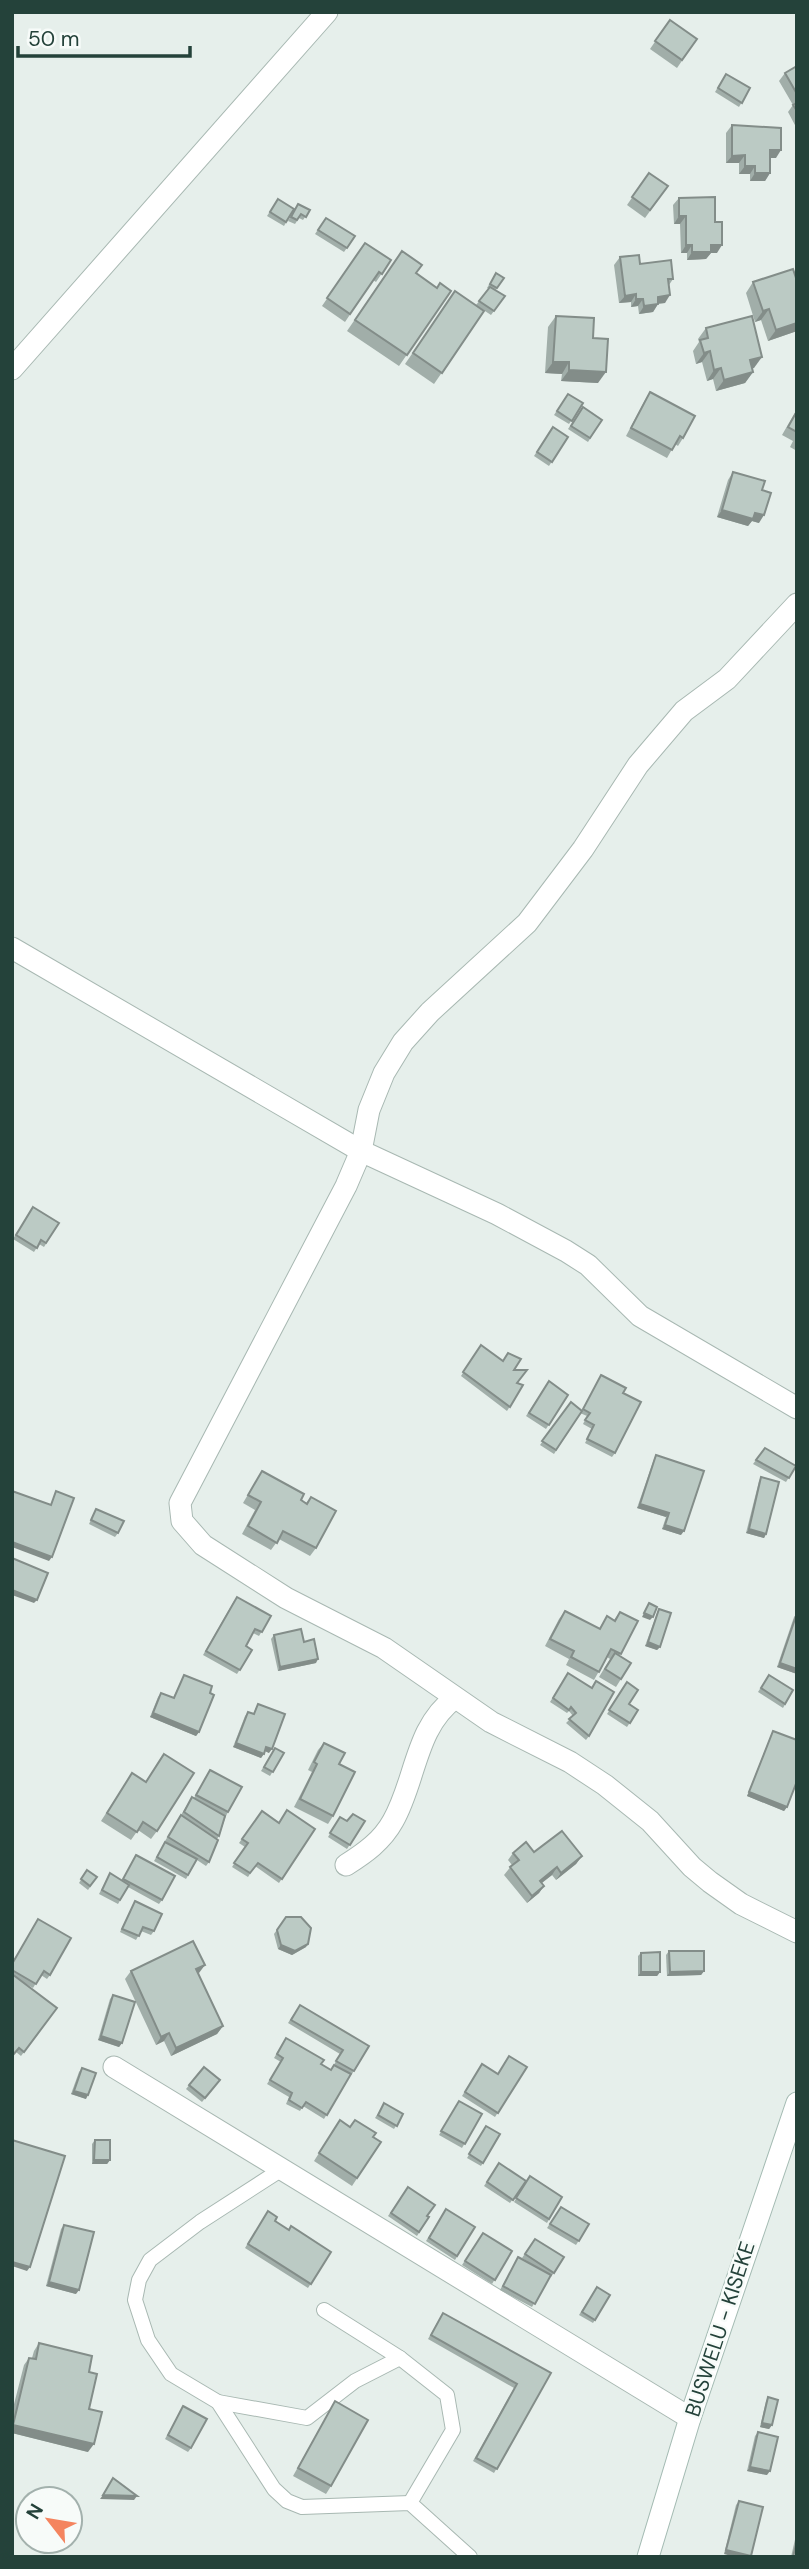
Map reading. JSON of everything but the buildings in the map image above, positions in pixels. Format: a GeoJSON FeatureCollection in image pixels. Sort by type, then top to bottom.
{"type":"FeatureCollection","features":[{"type":"Feature","properties":{"kind":"street"},"geometry":{"type":"LineString","coordinates":[[12,369],[327,12]]}},
{"type":"Feature","properties":{"kind":"street"},"geometry":{"type":"LineString","coordinates":[[797,604],[727,679],[684,711],[638,765],[583,849],[527,923],[430,1012],[403,1042],[384,1073],[369,1110],[361,1151],[180,1503],[182,1521],[192,1536],[246,1573],[384,1648],[517,1737],[570,1762],[605,1785],[650,1821],[692,1867],[710,1882],[741,1904],[797,1932]]}},
{"type":"Feature","properties":{"kind":"street"},"geometry":{"type":"LineString","coordinates":[[12,948],[361,1151],[473,1202],[566,1251],[588,1265],[640,1316],[797,1408]]}},
{"type":"Feature","properties":{"kind":"street"},"geometry":{"type":"LineString","coordinates":[[346,1865],[380,1840],[393,1821],[428,1731],[439,1713],[456,1698]]}},
{"type":"Feature","properties":{"kind":"street"},"geometry":{"type":"LineString","coordinates":[[114,2067],[690,2418]]}},
{"type":"Feature","properties":{"kind":"street","name":"BUSWELU - KISEKE"},"geometry":{"type":"LineString","coordinates":[[648,2557],[690,2418],[797,2103]]}},
{"type":"Feature","properties":{"kind":"lane"},"geometry":{"type":"LineString","coordinates":[[282,2169],[200,2222],[150,2260],[139,2280],[135,2300],[148,2340],[171,2374],[218,2402],[307,2418],[355,2381],[400,2358]]}},
{"type":"Feature","properties":{"kind":"lane"},"geometry":{"type":"LineString","coordinates":[[324,2309],[400,2358],[447,2395],[453,2430],[410,2503]]}},
{"type":"Feature","properties":{"kind":"lane"},"geometry":{"type":"LineString","coordinates":[[218,2402],[274,2489],[287,2501],[302,2507],[410,2503],[470,2557]]}}]}
